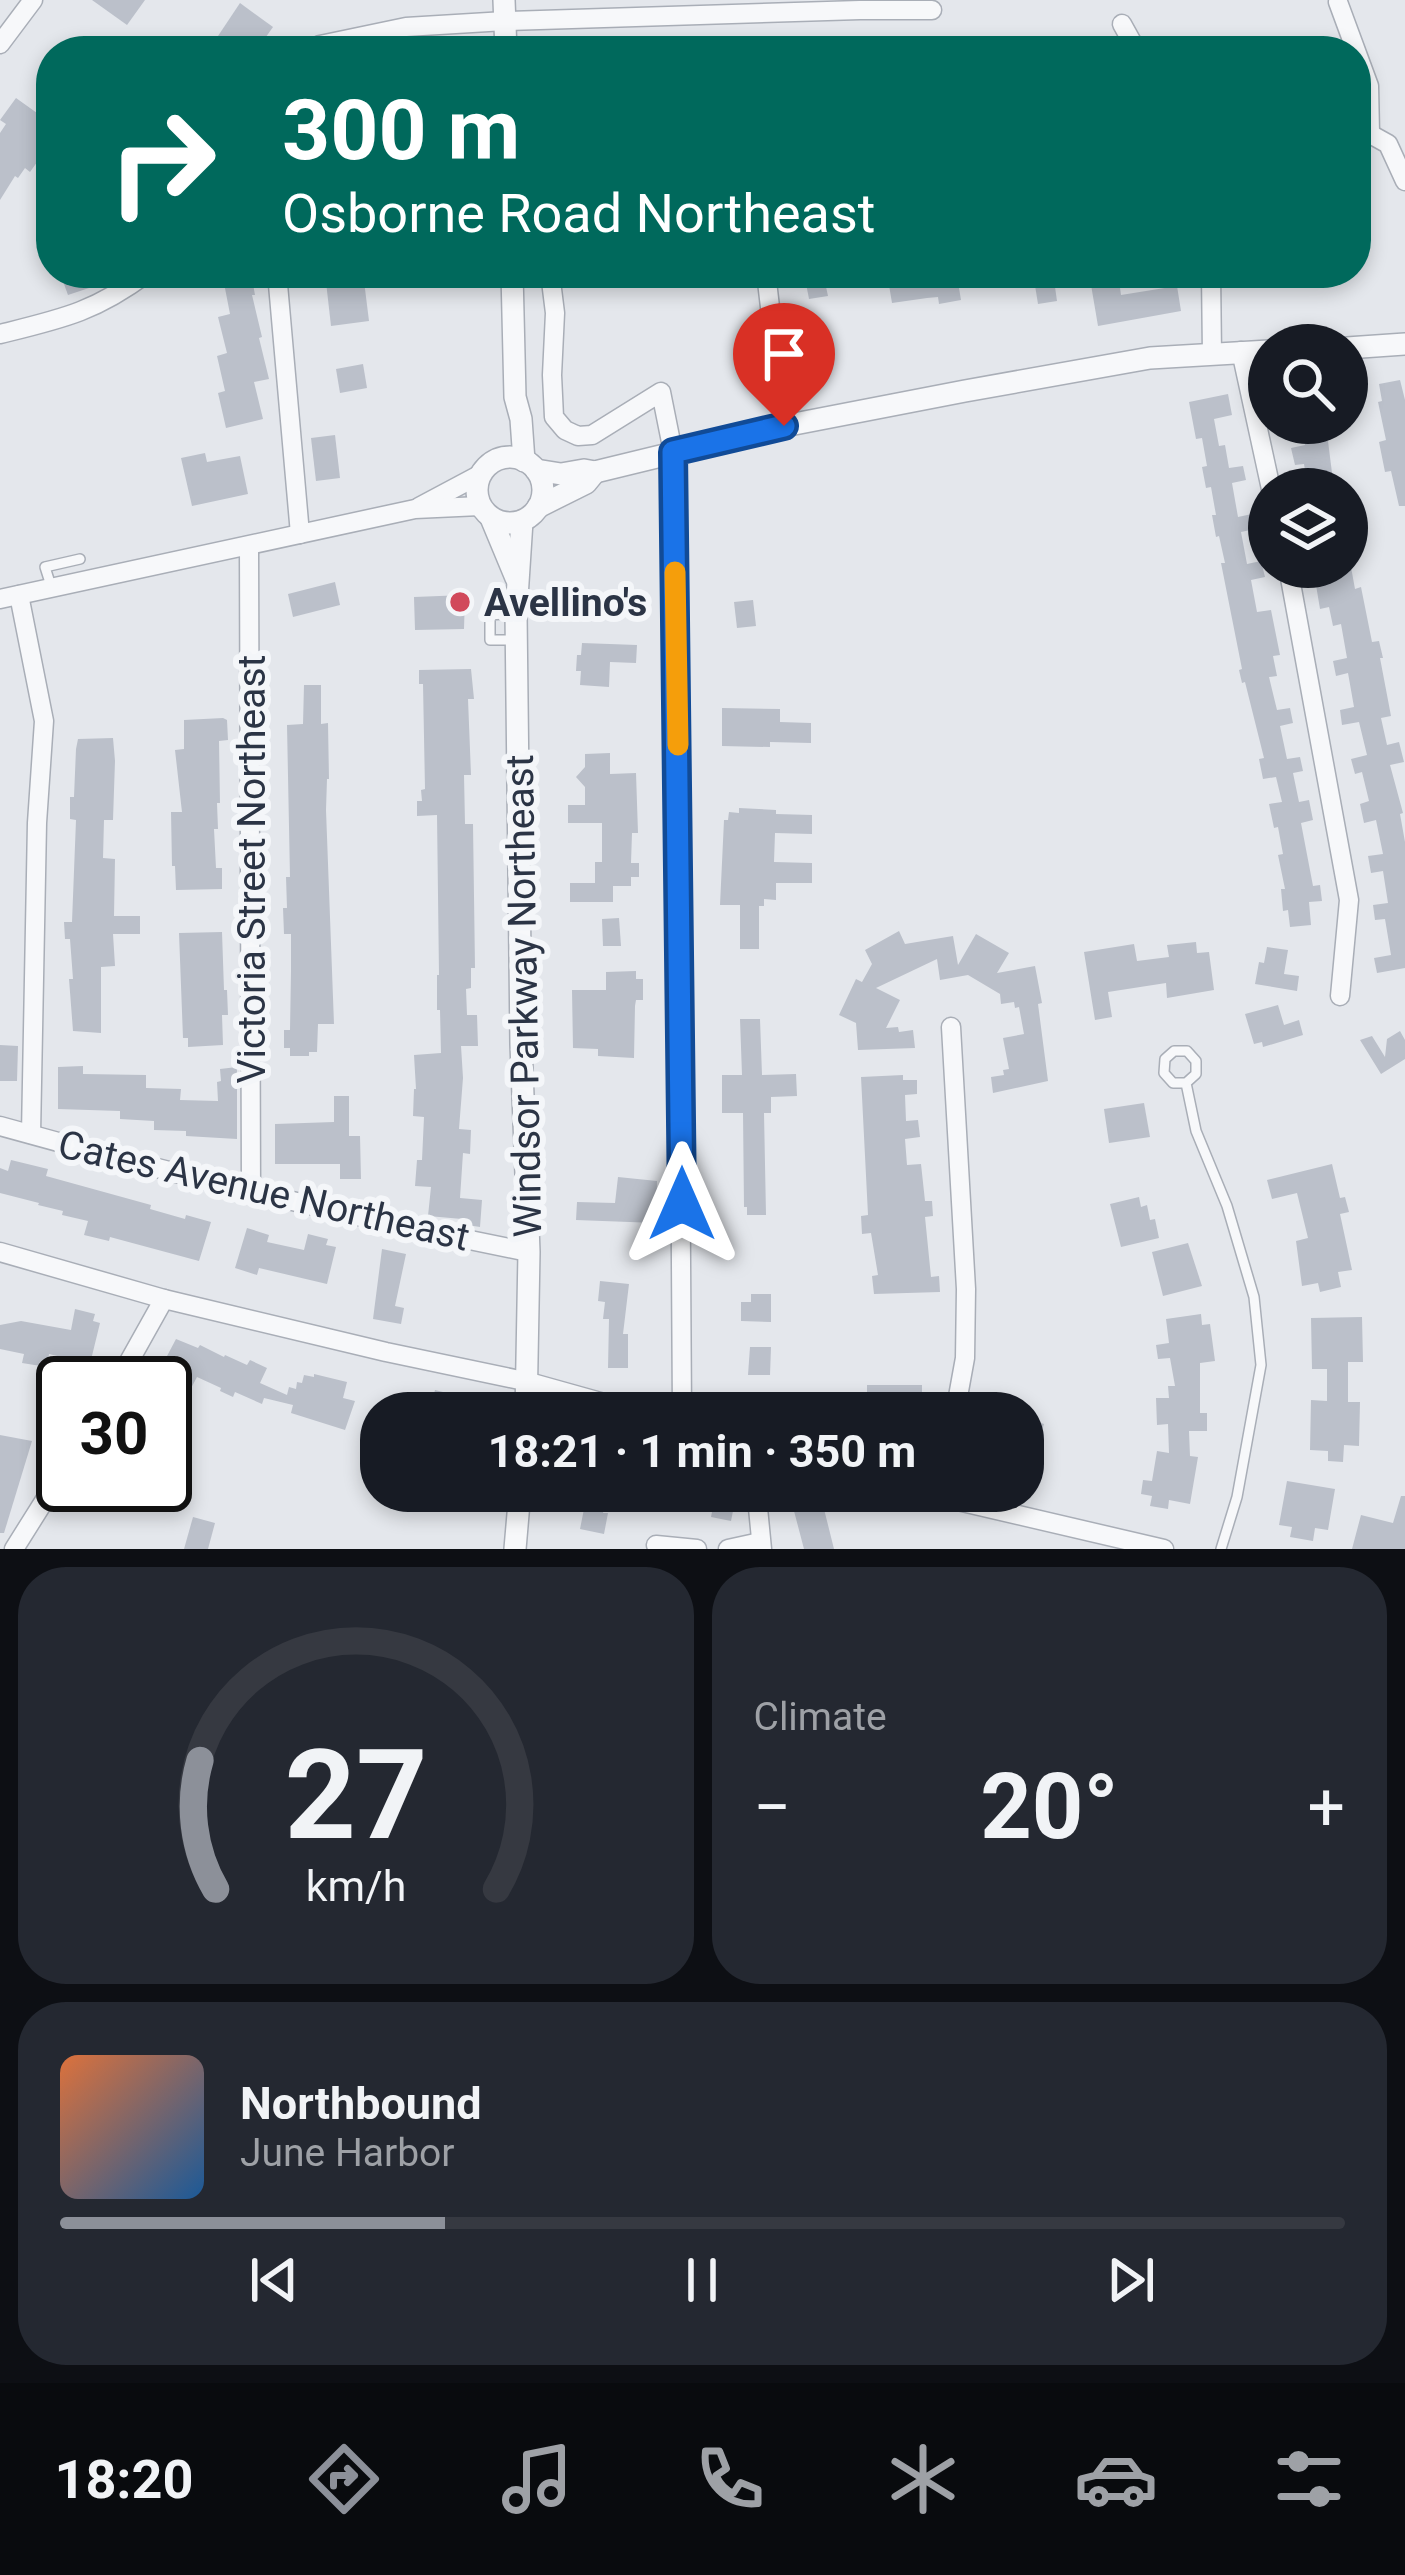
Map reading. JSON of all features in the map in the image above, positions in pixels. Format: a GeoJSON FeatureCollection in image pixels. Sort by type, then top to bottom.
{"type":"FeatureCollection","features":[{"type":"Feature","properties":{"kind":"street"},"geometry":{"type":"LineString","coordinates":[[0,44],[33,0]]}},
{"type":"Feature","properties":{"kind":"street"},"geometry":{"type":"LineString","coordinates":[[1338,2],[1351,36]]}},
{"type":"Feature","properties":{"kind":"street"},"geometry":{"type":"LineString","coordinates":[[363,36],[505,10],[932,10]]}},
{"type":"Feature","properties":{"kind":"street"},"geometry":{"type":"LineString","coordinates":[[1122,24],[1129,36]]}},
{"type":"Feature","properties":{"kind":"street"},"geometry":{"type":"LineString","coordinates":[[1371,140],[1388,144],[1405,181]]}},
{"type":"Feature","properties":{"kind":"street"},"geometry":{"type":"LineString","coordinates":[[0,334],[89,310],[126,288]]}},
{"type":"Feature","properties":{"kind":"street"},"geometry":{"type":"LineString","coordinates":[[279,288],[301,533]]}},
{"type":"Feature","properties":{"kind":"street"},"geometry":{"type":"LineString","coordinates":[[512,288],[515,397],[530,466],[543,491],[530,514]]}},
{"type":"Feature","properties":{"kind":"street"},"geometry":{"type":"LineString","coordinates":[[552,288],[554,418],[578,436],[592,435],[661,392],[673,452],[682,1392]]}},
{"type":"Feature","properties":{"kind":"street"},"geometry":{"type":"LineString","coordinates":[[768,288],[784,426]]}},
{"type":"Feature","properties":{"kind":"street"},"geometry":{"type":"LineString","coordinates":[[1211,288],[1212,355]]}},
{"type":"Feature","properties":{"kind":"street"},"geometry":{"type":"LineString","coordinates":[[1368,347],[1405,344]]}},
{"type":"Feature","properties":{"kind":"street"},"geometry":{"type":"LineString","coordinates":[[1241,351],[1266,468]]}},
{"type":"Feature","properties":{"kind":"street"},"geometry":{"type":"LineString","coordinates":[[415,509],[508,457],[561,474],[595,472],[784,426],[1150,358],[1248,351]]}},
{"type":"Feature","properties":{"kind":"street"},"geometry":{"type":"LineString","coordinates":[[485,512],[476,495],[505,444],[515,397]]}},
{"type":"Feature","properties":{"kind":"street"},"geometry":{"type":"LineString","coordinates":[[31,1134],[37,823],[44,722],[10,597],[415,509],[485,512],[507,524],[586,483],[595,472]]}},
{"type":"Feature","properties":{"kind":"street","name":"Windsor Parkway Northeast"},"geometry":{"type":"LineString","coordinates":[[485,512],[516,578]]}},
{"type":"Feature","properties":{"kind":"street","name":"Windsor Parkway Northeast"},"geometry":{"type":"LineString","coordinates":[[528,1392],[516,578],[530,514]]}},
{"type":"Feature","properties":{"kind":"street","name":"Victoria Street Northeast"},"geometry":{"type":"LineString","coordinates":[[249,546],[251,1192]]}},
{"type":"Feature","properties":{"kind":"street"},"geometry":{"type":"LineString","coordinates":[[1292,588],[1349,900],[1340,996]]}},
{"type":"Feature","properties":{"kind":"street"},"geometry":{"type":"LineString","coordinates":[[951,1027],[967,1289],[959,1392]]}},
{"type":"Feature","properties":{"kind":"street","name":"Cates Avenue Northeast"},"geometry":{"type":"LineString","coordinates":[[0,1126],[251,1192],[529,1252]]}},
{"type":"Feature","properties":{"kind":"street"},"geometry":{"type":"LineString","coordinates":[[0,1252],[164,1299],[565,1392]]}},
{"type":"Feature","properties":{"kind":"street"},"geometry":{"type":"LineString","coordinates":[[132,1356],[164,1299]]}},
{"type":"Feature","properties":{"kind":"street"},"geometry":{"type":"LineString","coordinates":[[14,1549],[38,1512]]}},
{"type":"Feature","properties":{"kind":"street"},"geometry":{"type":"LineString","coordinates":[[515,1549],[518,1512]]}},
{"type":"Feature","properties":{"kind":"street"},"geometry":{"type":"LineString","coordinates":[[728,1549],[761,1545],[758,1512]]}},
{"type":"Feature","properties":{"kind":"street"},"geometry":{"type":"LineString","coordinates":[[1014,1512],[1164,1549]]}},
{"type":"Feature","properties":{"kind":"street"},"geometry":{"type":"LineString","coordinates":[[656,1546],[698,1549]]}},
{"type":"Feature","properties":{"kind":"lane"},"geometry":{"type":"LineString","coordinates":[[52,589],[46,567],[80,559]]}},
{"type":"Feature","properties":{"kind":"lane"},"geometry":{"type":"LineString","coordinates":[[1186,1083],[1196,1130],[1227,1206],[1254,1297],[1261,1364],[1237,1497],[1221,1549]]}},
{"type":"Feature","properties":{"kind":"building"},"geometry":{"type":"Polygon","coordinates":[[[92,0],[145,0],[127,25],[92,0]]]}},
{"type":"Feature","properties":{"kind":"building"},"geometry":{"type":"Polygon","coordinates":[[[240,3],[273,27],[267,36],[218,36],[240,3]]]}},
{"type":"Feature","properties":{"kind":"building"},"geometry":{"type":"Polygon","coordinates":[[[16,98],[36,112],[36,164],[30,172],[25,168],[15,176],[0,200],[0,133],[6,124],[0,120],[16,98]]]}},
{"type":"Feature","properties":{"kind":"building"},"geometry":{"type":"Polygon","coordinates":[[[225,288],[254,288],[269,379],[254,382],[263,419],[226,428],[217,356],[227,353],[218,317],[230,314],[225,288]]]}},
{"type":"Feature","properties":{"kind":"building"},"geometry":{"type":"Polygon","coordinates":[[[327,288],[365,288],[369,321],[331,326],[327,288]]]}},
{"type":"Feature","properties":{"kind":"building"},"geometry":{"type":"Polygon","coordinates":[[[807,288],[826,288],[828,296],[809,299],[807,288]]]}},
{"type":"Feature","properties":{"kind":"building"},"geometry":{"type":"Polygon","coordinates":[[[890,288],[959,288],[961,300],[939,304],[938,297],[892,303],[890,288]]]}},
{"type":"Feature","properties":{"kind":"building"},"geometry":{"type":"Polygon","coordinates":[[[1035,288],[1055,288],[1057,301],[1038,304],[1035,288]]]}},
{"type":"Feature","properties":{"kind":"building"},"geometry":{"type":"Polygon","coordinates":[[[1092,288],[1120,288],[1121,295],[1177,288],[1181,311],[1098,326],[1092,288]]]}},
{"type":"Feature","properties":{"kind":"building"},"geometry":{"type":"Polygon","coordinates":[[[363,364],[367,388],[340,393],[336,369],[363,364]]]}},
{"type":"Feature","properties":{"kind":"building"},"geometry":{"type":"Polygon","coordinates":[[[1400,380],[1405,400],[1405,506],[1399,506],[1391,471],[1385,472],[1379,442],[1386,440],[1379,384],[1400,380]]]}},
{"type":"Feature","properties":{"kind":"building"},"geometry":{"type":"Polygon","coordinates":[[[1228,394],[1232,415],[1214,419],[1219,446],[1225,445],[1229,468],[1243,466],[1246,480],[1232,483],[1238,517],[1248,515],[1248,530],[1241,532],[1248,588],[1252,588],[1257,612],[1271,610],[1280,655],[1273,656],[1277,676],[1269,677],[1277,710],[1290,708],[1293,723],[1280,726],[1287,759],[1300,757],[1303,771],[1293,773],[1299,802],[1309,800],[1313,820],[1301,823],[1313,886],[1320,885],[1322,901],[1309,902],[1311,925],[1290,927],[1288,910],[1283,911],[1281,889],[1285,889],[1278,855],[1283,854],[1269,804],[1282,802],[1276,777],[1263,779],[1259,759],[1264,758],[1239,670],[1221,563],[1225,563],[1216,537],[1211,487],[1206,488],[1202,467],[1207,466],[1202,438],[1196,439],[1189,402],[1228,394]]]}},
{"type":"Feature","properties":{"kind":"building"},"geometry":{"type":"Polygon","coordinates":[[[335,435],[340,478],[316,481],[311,438],[335,435]]]}},
{"type":"Feature","properties":{"kind":"building"},"geometry":{"type":"Polygon","coordinates":[[[1328,444],[1331,468],[1295,465],[1291,448],[1328,444]]]}},
{"type":"Feature","properties":{"kind":"building"},"geometry":{"type":"Polygon","coordinates":[[[205,453],[207,462],[240,456],[248,494],[192,506],[181,458],[205,453]]]}},
{"type":"Feature","properties":{"kind":"building"},"geometry":{"type":"Polygon","coordinates":[[[335,582],[340,605],[293,617],[288,594],[335,582]]]}},
{"type":"Feature","properties":{"kind":"building"},"geometry":{"type":"Polygon","coordinates":[[[1316,588],[1361,588],[1372,642],[1379,641],[1391,716],[1381,718],[1387,745],[1399,742],[1404,762],[1390,765],[1403,813],[1405,968],[1377,973],[1374,958],[1391,955],[1385,919],[1375,920],[1373,905],[1388,903],[1383,871],[1371,873],[1368,856],[1383,854],[1376,820],[1364,823],[1360,804],[1369,801],[1362,772],[1355,774],[1351,759],[1367,755],[1359,722],[1342,725],[1340,710],[1354,707],[1348,673],[1336,676],[1333,661],[1347,658],[1341,624],[1333,626],[1329,607],[1320,609],[1316,588]]]}},
{"type":"Feature","properties":{"kind":"building"},"geometry":{"type":"Polygon","coordinates":[[[465,595],[464,629],[415,630],[414,597],[465,595]]]}},
{"type":"Feature","properties":{"kind":"building"},"geometry":{"type":"Polygon","coordinates":[[[753,600],[756,626],[737,628],[734,602],[753,600]]]}},
{"type":"Feature","properties":{"kind":"building"},"geometry":{"type":"Polygon","coordinates":[[[582,643],[637,645],[636,663],[610,662],[609,687],[580,685],[581,671],[576,671],[582,643]]]}},
{"type":"Feature","properties":{"kind":"building"},"geometry":{"type":"Polygon","coordinates":[[[471,669],[471,775],[464,775],[465,824],[473,824],[475,968],[471,968],[471,988],[466,989],[467,1015],[477,1015],[478,1046],[461,1046],[459,1129],[471,1130],[470,1154],[463,1153],[460,1198],[482,1200],[480,1227],[461,1224],[462,1219],[428,1216],[431,1187],[415,1186],[424,1117],[413,1116],[414,1055],[441,1053],[437,815],[417,816],[417,801],[422,801],[421,790],[425,789],[419,670],[471,669]]]}},
{"type":"Feature","properties":{"kind":"building"},"geometry":{"type":"Polygon","coordinates":[[[304,685],[321,685],[321,724],[328,723],[326,810],[334,1024],[318,1024],[317,1052],[290,1056],[290,1048],[284,1048],[284,1030],[290,1030],[291,971],[291,934],[284,934],[283,908],[287,908],[286,877],[290,877],[287,725],[303,724],[304,685]]]}},
{"type":"Feature","properties":{"kind":"building"},"geometry":{"type":"Polygon","coordinates":[[[722,708],[780,709],[780,722],[811,723],[811,743],[722,746],[722,708]]]}},
{"type":"Feature","properties":{"kind":"building"},"geometry":{"type":"Polygon","coordinates":[[[223,718],[228,740],[219,741],[220,803],[218,829],[214,829],[222,889],[176,890],[171,812],[182,812],[175,750],[184,749],[184,720],[223,718]]]}},
{"type":"Feature","properties":{"kind":"building"},"geometry":{"type":"Polygon","coordinates":[[[113,738],[113,820],[104,820],[103,858],[115,859],[114,916],[140,916],[140,934],[113,934],[115,966],[101,967],[101,1033],[73,1031],[70,939],[65,939],[64,922],[72,922],[76,820],[70,819],[70,797],[74,797],[76,749],[78,739],[113,738]]]}},
{"type":"Feature","properties":{"kind":"building"},"geometry":{"type":"Polygon","coordinates":[[[610,753],[610,774],[636,773],[638,833],[632,833],[631,863],[639,863],[639,877],[631,877],[631,886],[613,886],[613,902],[570,902],[570,883],[595,883],[595,862],[602,862],[602,823],[568,823],[568,805],[585,805],[585,787],[576,777],[585,767],[585,754],[610,753]]]}},
{"type":"Feature","properties":{"kind":"building"},"geometry":{"type":"Polygon","coordinates":[[[739,808],[812,815],[812,834],[775,833],[774,862],[812,863],[812,883],[776,883],[776,900],[764,899],[764,906],[759,906],[759,949],[740,949],[740,905],[720,905],[724,820],[729,812],[739,813],[739,808]]]}},
{"type":"Feature","properties":{"kind":"building"},"geometry":{"type":"Polygon","coordinates":[[[619,918],[621,946],[603,946],[602,919],[619,918]]]}},
{"type":"Feature","properties":{"kind":"building"},"geometry":{"type":"Polygon","coordinates":[[[899,931],[905,944],[953,936],[958,965],[976,934],[1009,953],[997,973],[1035,966],[1048,1081],[993,1093],[991,1077],[1009,1069],[1003,1038],[1024,1034],[1019,1007],[1014,1002],[1001,1004],[1000,994],[968,975],[940,980],[937,959],[876,988],[900,1000],[886,1028],[913,1030],[915,1048],[858,1050],[856,1023],[839,1015],[856,979],[862,982],[872,964],[865,950],[899,931]]]}},
{"type":"Feature","properties":{"kind":"building"},"geometry":{"type":"Polygon","coordinates":[[[222,932],[228,1015],[222,1015],[223,1045],[188,1047],[188,1038],[183,1038],[179,933],[222,932]]]}},
{"type":"Feature","properties":{"kind":"building"},"geometry":{"type":"Polygon","coordinates":[[[1196,942],[1197,953],[1209,952],[1214,990],[1167,998],[1166,983],[1108,992],[1112,1017],[1095,1020],[1084,952],[1134,944],[1137,961],[1169,957],[1167,945],[1196,942]]]}},
{"type":"Feature","properties":{"kind":"building"},"geometry":{"type":"Polygon","coordinates":[[[1267,947],[1288,950],[1284,974],[1299,976],[1297,991],[1255,984],[1267,947]]]}},
{"type":"Feature","properties":{"kind":"building"},"geometry":{"type":"Polygon","coordinates":[[[636,971],[636,979],[643,979],[643,1000],[636,1000],[635,1006],[634,1058],[598,1056],[598,1049],[573,1048],[572,990],[606,990],[606,972],[636,971]]]}},
{"type":"Feature","properties":{"kind":"building"},"geometry":{"type":"Polygon","coordinates":[[[1278,1005],[1284,1025],[1299,1020],[1303,1035],[1263,1047],[1262,1042],[1254,1044],[1245,1014],[1278,1005]]]}},
{"type":"Feature","properties":{"kind":"building"},"geometry":{"type":"Polygon","coordinates":[[[740,1019],[760,1019],[762,1075],[796,1074],[797,1096],[771,1097],[771,1113],[764,1113],[766,1215],[747,1215],[744,1207],[743,1113],[722,1113],[722,1075],[742,1075],[740,1019]]]}},
{"type":"Feature","properties":{"kind":"building"},"geometry":{"type":"Polygon","coordinates":[[[1400,1031],[1405,1059],[1381,1074],[1360,1040],[1372,1036],[1385,1057],[1387,1039],[1400,1031]]]}},
{"type":"Feature","properties":{"kind":"building"},"geometry":{"type":"Polygon","coordinates":[[[0,1045],[18,1046],[17,1081],[0,1081],[0,1045]]]}},
{"type":"Feature","properties":{"kind":"building"},"geometry":{"type":"Polygon","coordinates":[[[83,1066],[83,1074],[146,1075],[146,1088],[181,1089],[180,1100],[218,1101],[220,1069],[237,1067],[237,1139],[154,1130],[154,1121],[120,1119],[120,1111],[58,1109],[58,1067],[83,1066]]]}},
{"type":"Feature","properties":{"kind":"building"},"geometry":{"type":"Polygon","coordinates":[[[903,1075],[903,1080],[917,1080],[917,1094],[905,1095],[906,1121],[918,1120],[920,1137],[905,1139],[907,1165],[921,1164],[925,1201],[932,1201],[933,1216],[925,1217],[931,1277],[939,1276],[940,1292],[874,1294],[872,1276],[878,1275],[871,1233],[862,1234],[861,1216],[868,1215],[861,1077],[903,1075]]]}},
{"type":"Feature","properties":{"kind":"building"},"geometry":{"type":"Polygon","coordinates":[[[334,1096],[349,1096],[349,1136],[360,1136],[361,1179],[340,1179],[340,1164],[275,1164],[275,1124],[334,1122],[334,1096]]]}},
{"type":"Feature","properties":{"kind":"building"},"geometry":{"type":"Polygon","coordinates":[[[1144,1103],[1150,1137],[1109,1143],[1104,1109],[1144,1103]]]}},
{"type":"Feature","properties":{"kind":"building"},"geometry":{"type":"Polygon","coordinates":[[[11,1160],[48,1169],[46,1176],[151,1205],[150,1209],[211,1222],[199,1261],[110,1237],[109,1241],[84,1235],[88,1221],[0,1193],[0,1168],[8,1171],[11,1160]]]}},
{"type":"Feature","properties":{"kind":"building"},"geometry":{"type":"Polygon","coordinates":[[[1332,1164],[1340,1198],[1345,1197],[1349,1212],[1340,1214],[1352,1270],[1338,1272],[1341,1287],[1320,1292],[1318,1283],[1302,1286],[1296,1241],[1308,1238],[1297,1193],[1272,1199],[1267,1180],[1332,1164]]]}},
{"type":"Feature","properties":{"kind":"building"},"geometry":{"type":"Polygon","coordinates":[[[618,1177],[657,1181],[656,1223],[576,1220],[577,1202],[615,1203],[618,1177]]]}},
{"type":"Feature","properties":{"kind":"building"},"geometry":{"type":"Polygon","coordinates":[[[1139,1197],[1141,1207],[1147,1205],[1150,1220],[1155,1219],[1159,1238],[1121,1247],[1110,1204],[1139,1197]]]}},
{"type":"Feature","properties":{"kind":"building"},"geometry":{"type":"Polygon","coordinates":[[[247,1228],[269,1235],[267,1242],[304,1250],[308,1234],[328,1239],[326,1245],[336,1247],[327,1284],[259,1268],[257,1275],[235,1268],[247,1228]]]}},
{"type":"Feature","properties":{"kind":"building"},"geometry":{"type":"Polygon","coordinates":[[[1188,1243],[1202,1286],[1163,1296],[1152,1252],[1188,1243]]]}},
{"type":"Feature","properties":{"kind":"building"},"geometry":{"type":"Polygon","coordinates":[[[382,1249],[406,1254],[395,1306],[404,1308],[401,1324],[373,1319],[382,1249]]]}},
{"type":"Feature","properties":{"kind":"building"},"geometry":{"type":"Polygon","coordinates":[[[600,1281],[629,1284],[623,1334],[628,1334],[628,1368],[608,1368],[609,1319],[603,1319],[605,1302],[598,1301],[600,1281]]]}},
{"type":"Feature","properties":{"kind":"building"},"geometry":{"type":"Polygon","coordinates":[[[751,1294],[771,1294],[771,1322],[741,1321],[741,1302],[751,1302],[751,1294]]]}},
{"type":"Feature","properties":{"kind":"building"},"geometry":{"type":"Polygon","coordinates":[[[75,1309],[95,1314],[93,1321],[100,1323],[92,1356],[36,1356],[36,1365],[22,1363],[24,1354],[0,1349],[0,1325],[21,1321],[71,1330],[75,1309]]]}},
{"type":"Feature","properties":{"kind":"building"},"geometry":{"type":"Polygon","coordinates":[[[1201,1314],[1202,1325],[1210,1324],[1215,1361],[1200,1363],[1200,1413],[1207,1413],[1207,1431],[1189,1431],[1190,1456],[1198,1457],[1190,1504],[1169,1500],[1168,1509],[1150,1506],[1152,1496],[1141,1494],[1143,1480],[1152,1481],[1157,1451],[1169,1453],[1168,1424],[1157,1425],[1156,1398],[1169,1398],[1168,1386],[1175,1386],[1170,1358],[1158,1359],[1156,1345],[1169,1343],[1166,1319],[1201,1314]]]}},
{"type":"Feature","properties":{"kind":"building"},"geometry":{"type":"Polygon","coordinates":[[[1362,1317],[1363,1362],[1348,1362],[1348,1402],[1360,1402],[1359,1446],[1344,1445],[1343,1462],[1328,1461],[1328,1451],[1310,1450],[1311,1400],[1327,1401],[1327,1369],[1312,1369],[1311,1318],[1362,1317]]]}},
{"type":"Feature","properties":{"kind":"building"},"geometry":{"type":"Polygon","coordinates":[[[176,1339],[267,1368],[260,1383],[287,1395],[289,1387],[296,1389],[297,1382],[302,1383],[304,1375],[314,1374],[347,1382],[343,1398],[355,1401],[345,1430],[291,1413],[293,1405],[264,1398],[262,1404],[235,1392],[233,1397],[197,1377],[192,1386],[192,1356],[167,1356],[176,1339]]]}},
{"type":"Feature","properties":{"kind":"building"},"geometry":{"type":"Polygon","coordinates":[[[750,1347],[771,1347],[770,1375],[748,1375],[750,1347]]]}},
{"type":"Feature","properties":{"kind":"building"},"geometry":{"type":"Polygon","coordinates":[[[867,1385],[922,1385],[922,1392],[867,1392],[867,1385]]]}},
{"type":"Feature","properties":{"kind":"building"},"geometry":{"type":"Polygon","coordinates":[[[0,1435],[32,1441],[4,1533],[0,1533],[0,1435]]]}},
{"type":"Feature","properties":{"kind":"building"},"geometry":{"type":"Polygon","coordinates":[[[1287,1481],[1335,1489],[1328,1530],[1315,1528],[1313,1541],[1290,1537],[1292,1527],[1279,1525],[1287,1481]]]}},
{"type":"Feature","properties":{"kind":"building"},"geometry":{"type":"Polygon","coordinates":[[[1401,1496],[1405,1496],[1405,1549],[1352,1549],[1361,1515],[1393,1523],[1401,1496]]]}},
{"type":"Feature","properties":{"kind":"building"},"geometry":{"type":"Polygon","coordinates":[[[583,1512],[608,1513],[604,1534],[580,1529],[583,1512]]]}},
{"type":"Feature","properties":{"kind":"building"},"geometry":{"type":"Polygon","coordinates":[[[712,1512],[733,1512],[731,1521],[711,1517],[712,1512]]]}},
{"type":"Feature","properties":{"kind":"building"},"geometry":{"type":"Polygon","coordinates":[[[794,1512],[825,1512],[834,1549],[804,1549],[794,1512]]]}},
{"type":"Feature","properties":{"kind":"building"},"geometry":{"type":"Polygon","coordinates":[[[193,1517],[215,1523],[208,1549],[184,1549],[193,1517]]]}},
{"type":"Feature","properties":{"kind":"slow traffic"},"geometry":{"type":"LineString","coordinates":[[675,572],[678,745]]}},
{"type":"Feature","properties":{"kind":"place","name":"Avellino's"},"geometry":{"type":"Point","coordinates":[460,602]}},
{"type":"Feature","properties":{"kind":"route"},"geometry":{"type":"LineString","coordinates":[[682,1204],[673,452],[784,426]]}}]}
